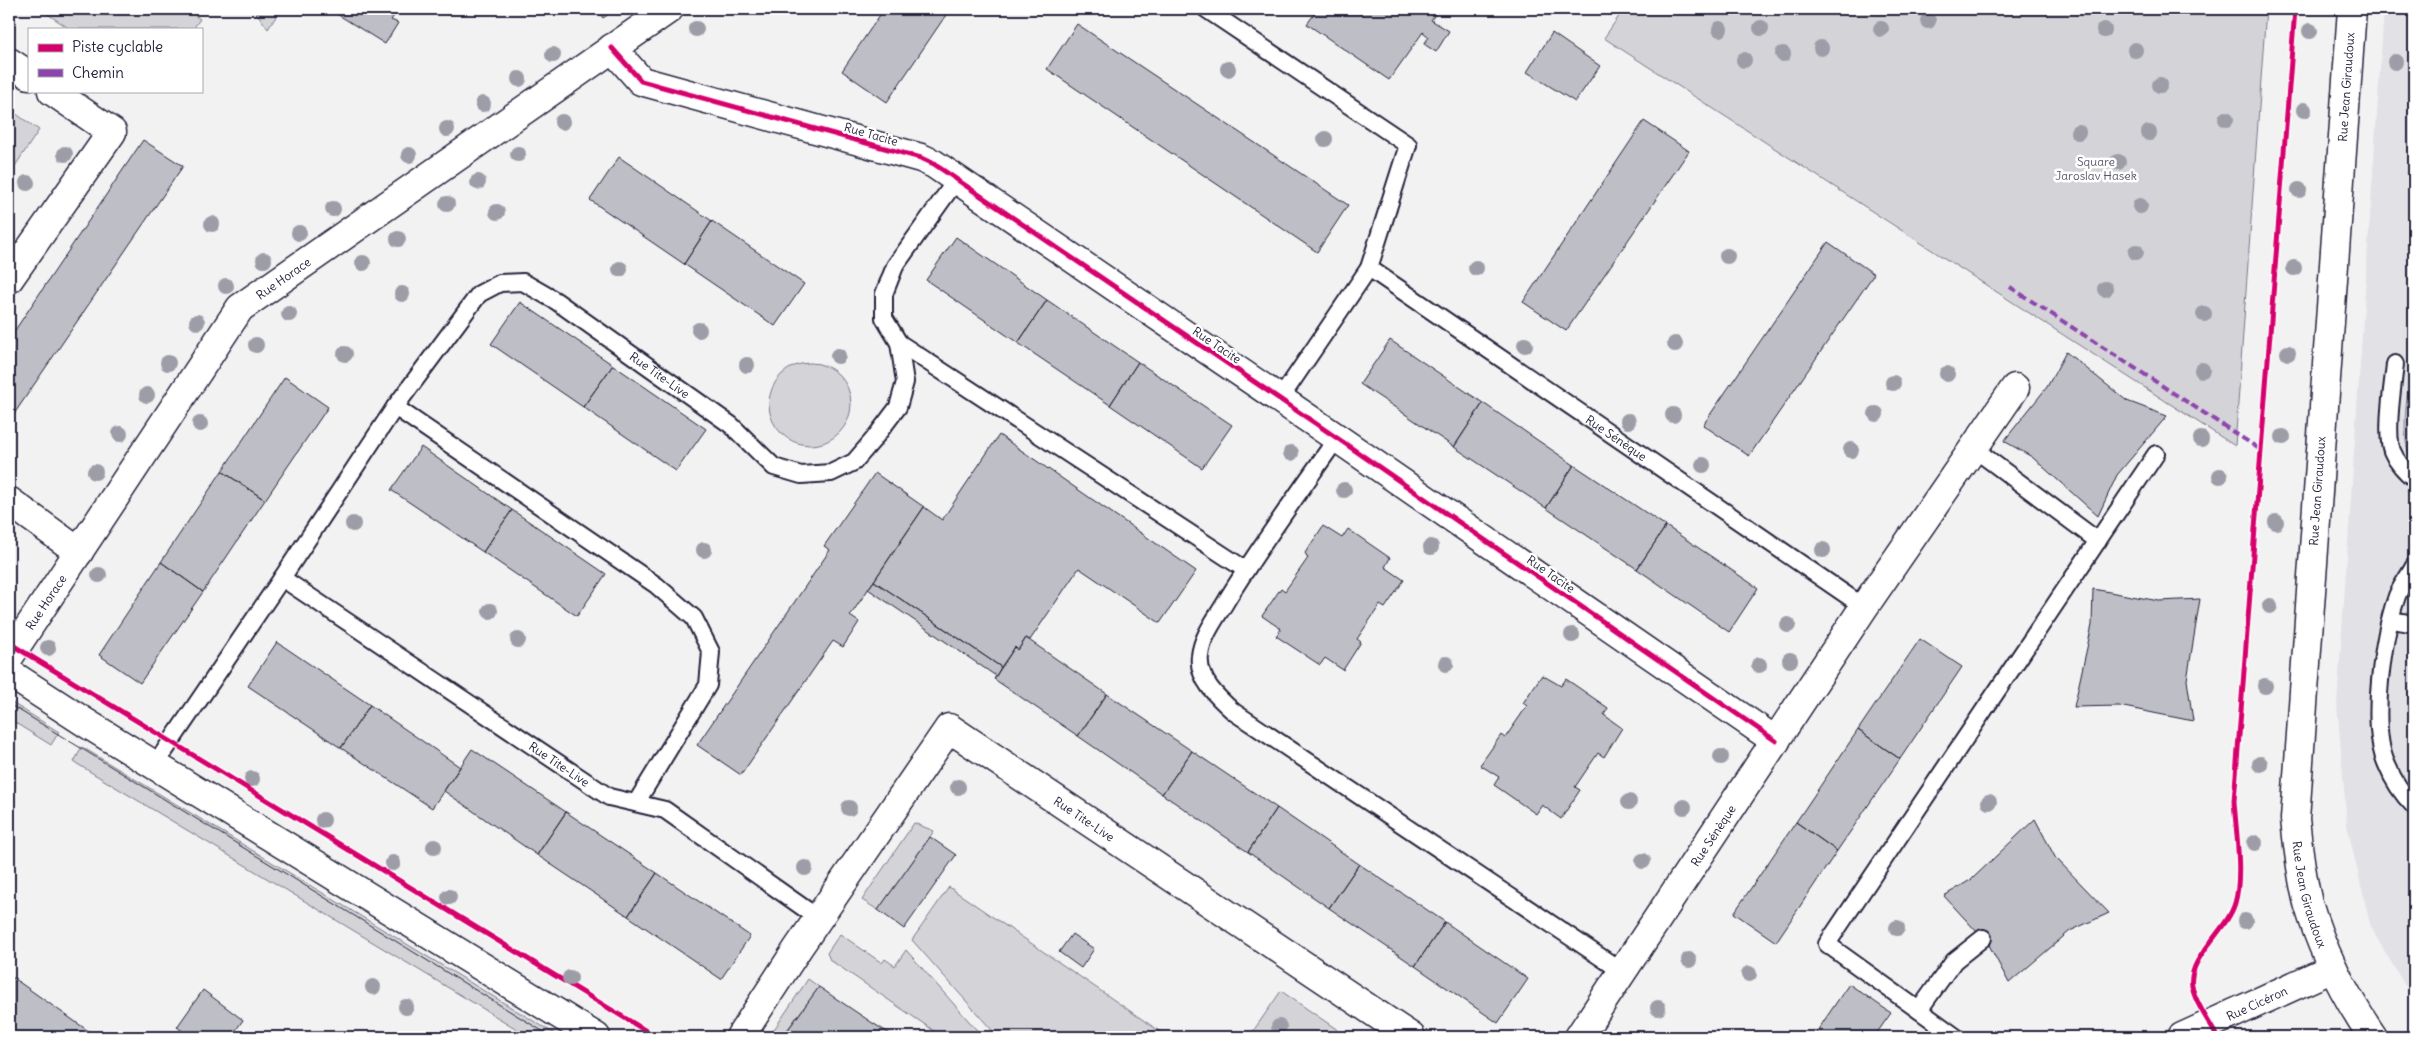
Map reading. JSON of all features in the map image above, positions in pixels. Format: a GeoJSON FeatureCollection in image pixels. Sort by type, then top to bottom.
{"type":"FeatureCollection","features":[{"type":"Feature","properties":{"kind":"street","name":"Rue Horace"},"geometry":{"type":"LineString","coordinates":[[9,657],[240,308],[669,9]]}},
{"type":"Feature","properties":{"kind":"street","name":"Rue Jean Giraudoux"},"geometry":{"type":"LineString","coordinates":[[2352,9],[2295,820],[2308,903],[2333,968],[2351,1005],[2373,1037]]}},
{"type":"Feature","properties":{"kind":"street","name":"Rue Tacite"},"geometry":{"type":"LineString","coordinates":[[612,48],[641,81],[921,158],[957,179],[1776,741]]}},
{"type":"Feature","properties":{"kind":"street"},"geometry":{"type":"LineString","coordinates":[[9,62],[28,74]]}},
{"type":"Feature","properties":{"kind":"street"},"geometry":{"type":"LineString","coordinates":[[9,279],[112,132],[53,92]]}},
{"type":"Feature","properties":{"kind":"street","name":"Rue Sénèque"},"geometry":{"type":"LineString","coordinates":[[1579,1037],[1864,606],[2015,388]]}},
{"type":"Feature","properties":{"kind":"street"},"geometry":{"type":"LineString","coordinates":[[9,500],[79,552]]}},
{"type":"Feature","properties":{"kind":"street"},"geometry":{"type":"LineString","coordinates":[[9,672],[155,765],[596,1037]]}},
{"type":"Feature","properties":{"kind":"street","name":"Rue Tite-Live"},"geometry":{"type":"LineString","coordinates":[[740,1037],[818,918],[949,728],[1411,1037]]}},
{"type":"Feature","properties":{"kind":"street","name":"Rue Cicéron"},"geometry":{"type":"LineString","coordinates":[[2182,1037],[2333,968]]}},
{"type":"Feature","properties":{"kind":"lane"},"geometry":{"type":"LineString","coordinates":[[1206,9],[1408,145],[1369,268],[1280,399]]}},
{"type":"Feature","properties":{"kind":"lane","name":"Rue Tite-Live"},"geometry":{"type":"LineString","coordinates":[[155,765],[395,407],[479,294],[500,283],[523,282],[556,301],[731,426],[774,467],[801,475],[831,472],[854,462],[898,407],[905,382],[899,343],[884,318],[884,294],[895,266],[957,179]]}},
{"type":"Feature","properties":{"kind":"lane","name":"Rue Sénèque"},"geometry":{"type":"LineString","coordinates":[[1369,268],[1864,606]]}},
{"type":"Feature","properties":{"kind":"lane"},"geometry":{"type":"LineString","coordinates":[[899,343],[1246,570]]}},
{"type":"Feature","properties":{"kind":"lane"},"geometry":{"type":"LineString","coordinates":[[2395,364],[2389,433],[2392,451],[2406,472],[2414,478]]}},
{"type":"Feature","properties":{"kind":"lane"},"geometry":{"type":"LineString","coordinates":[[395,407],[656,585],[694,618],[711,652],[708,685],[636,803]]}},
{"type":"Feature","properties":{"kind":"lane"},"geometry":{"type":"LineString","coordinates":[[1337,438],[1246,570],[1208,631],[1199,656],[1203,676],[1215,695],[1234,712],[1623,972]]}},
{"type":"Feature","properties":{"kind":"lane"},"geometry":{"type":"LineString","coordinates":[[1973,448],[2098,541]]}},
{"type":"Feature","properties":{"kind":"lane"},"geometry":{"type":"LineString","coordinates":[[1956,1037],[1827,944],[2156,454]]}},
{"type":"Feature","properties":{"kind":"lane"},"geometry":{"type":"LineString","coordinates":[[2414,566],[2397,595],[2379,689],[2379,731],[2386,764],[2405,796],[2414,806]]}},
{"type":"Feature","properties":{"kind":"lane","name":"Rue Tite-Live"},"geometry":{"type":"LineString","coordinates":[[282,578],[609,797],[665,810],[818,918]]}},
{"type":"Feature","properties":{"kind":"lane"},"geometry":{"type":"LineString","coordinates":[[2392,620],[2414,624]]}},
{"type":"Feature","properties":{"kind":"lane"},"geometry":{"type":"LineString","coordinates":[[1919,1010],[1954,961],[1983,938]]}},
{"type":"Feature","properties":{"kind":"shaded area"},"geometry":{"type":"Polygon","coordinates":[[[2384,9],[2414,9],[2414,1001],[2371,928],[2347,825],[2337,704],[2384,9]]]}},
{"type":"Feature","properties":{"kind":"green space"},"geometry":{"type":"Polygon","coordinates":[[[40,9],[185,9],[200,19],[194,28],[68,28],[40,9]]]}},
{"type":"Feature","properties":{"kind":"green space"},"geometry":{"type":"Polygon","coordinates":[[[257,9],[281,9],[268,29],[258,15],[257,9]]]}},
{"type":"Feature","properties":{"kind":"green space","name":"Square Jaroslav Hasek"},"geometry":{"type":"Polygon","coordinates":[[[1624,9],[2266,9],[2235,446],[1604,38],[1624,9]]]}},
{"type":"Feature","properties":{"kind":"green space"},"geometry":{"type":"Polygon","coordinates":[[[9,109],[39,130],[9,175],[9,109]]]}},
{"type":"Feature","properties":{"kind":"green space"},"geometry":{"type":"Polygon","coordinates":[[[810,363],[826,366],[839,375],[848,388],[851,404],[848,420],[839,433],[826,442],[810,445],[794,442],[781,433],[772,420],[769,404],[772,388],[781,375],[794,366],[810,363]]]}},
{"type":"Feature","properties":{"kind":"green space"},"geometry":{"type":"Polygon","coordinates":[[[2410,369],[2414,372],[2414,463],[2409,454],[2405,431],[2410,369]]]}},
{"type":"Feature","properties":{"kind":"green space"},"geometry":{"type":"Polygon","coordinates":[[[9,701],[59,732],[51,745],[9,719],[9,701]]]}},
{"type":"Feature","properties":{"kind":"green space"},"geometry":{"type":"Polygon","coordinates":[[[82,747],[560,1037],[530,1037],[74,762],[82,747]]]}},
{"type":"Feature","properties":{"kind":"green space"},"geometry":{"type":"Polygon","coordinates":[[[914,823],[934,831],[878,910],[862,900],[914,823]]]}},
{"type":"Feature","properties":{"kind":"green space"},"geometry":{"type":"Polygon","coordinates":[[[949,887],[1168,1037],[998,1037],[912,940],[949,887]]]}},
{"type":"Feature","properties":{"kind":"green space"},"geometry":{"type":"Polygon","coordinates":[[[840,934],[882,963],[885,959],[895,966],[906,950],[983,1037],[943,1037],[830,960],[827,953],[840,934]]]}},
{"type":"Feature","properties":{"kind":"green space"},"geometry":{"type":"Polygon","coordinates":[[[808,979],[819,987],[787,1030],[797,1037],[769,1037],[808,979]]]}},
{"type":"Feature","properties":{"kind":"green space"},"geometry":{"type":"Polygon","coordinates":[[[1281,991],[1345,1035],[1343,1037],[1249,1037],[1281,991]]]}},
{"type":"Feature","properties":{"kind":"building"},"geometry":{"type":"Polygon","coordinates":[[[329,9],[399,9],[391,20],[398,23],[385,44],[329,9]]]}},
{"type":"Feature","properties":{"kind":"building"},"geometry":{"type":"Polygon","coordinates":[[[616,9],[603,18],[597,10],[616,9]]]}},
{"type":"Feature","properties":{"kind":"building"},"geometry":{"type":"Polygon","coordinates":[[[884,9],[950,9],[887,102],[842,71],[884,9]]]}},
{"type":"Feature","properties":{"kind":"building"},"geometry":{"type":"Polygon","coordinates":[[[1318,9],[1439,9],[1431,20],[1449,31],[1436,52],[1424,44],[1429,37],[1423,32],[1389,80],[1307,24],[1318,9]]]}},
{"type":"Feature","properties":{"kind":"building"},"geometry":{"type":"Polygon","coordinates":[[[1077,24],[1348,205],[1317,252],[1047,69],[1077,24]]]}},
{"type":"Feature","properties":{"kind":"building"},"geometry":{"type":"Polygon","coordinates":[[[1552,33],[1600,66],[1575,102],[1527,72],[1552,33]]]}},
{"type":"Feature","properties":{"kind":"building"},"geometry":{"type":"Polygon","coordinates":[[[1644,121],[1689,151],[1566,331],[1523,302],[1644,121]]]}},
{"type":"Feature","properties":{"kind":"building"},"geometry":{"type":"Polygon","coordinates":[[[143,140],[183,166],[14,414],[9,411],[9,339],[143,140]]]}},
{"type":"Feature","properties":{"kind":"building"},"geometry":{"type":"Polygon","coordinates":[[[619,157],[712,221],[684,264],[590,200],[619,157]]]}},
{"type":"Feature","properties":{"kind":"building"},"geometry":{"type":"Polygon","coordinates":[[[712,221],[804,284],[775,326],[684,264],[712,221]]]}},
{"type":"Feature","properties":{"kind":"building"},"geometry":{"type":"Polygon","coordinates":[[[956,237],[1047,300],[1018,343],[926,280],[956,237]]]}},
{"type":"Feature","properties":{"kind":"building"},"geometry":{"type":"Polygon","coordinates":[[[1828,242],[1874,274],[1749,456],[1703,425],[1828,242]]]}},
{"type":"Feature","properties":{"kind":"building"},"geometry":{"type":"Polygon","coordinates":[[[1047,300],[1138,362],[1110,405],[1018,343],[1047,300]]]}},
{"type":"Feature","properties":{"kind":"building"},"geometry":{"type":"Polygon","coordinates":[[[520,302],[613,365],[583,407],[491,344],[520,302]]]}},
{"type":"Feature","properties":{"kind":"building"},"geometry":{"type":"Polygon","coordinates":[[[1390,340],[1483,403],[1454,447],[1360,384],[1390,340]]]}},
{"type":"Feature","properties":{"kind":"building"},"geometry":{"type":"Polygon","coordinates":[[[2066,352],[2127,401],[2167,416],[2117,475],[2098,516],[2032,457],[2004,441],[2047,387],[2066,352]]]}},
{"type":"Feature","properties":{"kind":"building"},"geometry":{"type":"Polygon","coordinates":[[[1138,362],[1232,425],[1202,468],[1110,405],[1138,362]]]}},
{"type":"Feature","properties":{"kind":"building"},"geometry":{"type":"Polygon","coordinates":[[[613,365],[706,429],[676,471],[583,407],[613,365]]]}},
{"type":"Feature","properties":{"kind":"building"},"geometry":{"type":"Polygon","coordinates":[[[285,377],[328,407],[265,500],[222,471],[285,377]]]}},
{"type":"Feature","properties":{"kind":"building"},"geometry":{"type":"Polygon","coordinates":[[[1483,403],[1574,465],[1546,508],[1454,447],[1483,403]]]}},
{"type":"Feature","properties":{"kind":"building"},"geometry":{"type":"Polygon","coordinates":[[[999,435],[1196,571],[1160,623],[1079,568],[1030,640],[1026,638],[1018,650],[1015,647],[1001,667],[874,581],[924,507],[942,520],[999,435]]]}},
{"type":"Feature","properties":{"kind":"building"},"geometry":{"type":"Polygon","coordinates":[[[421,447],[512,510],[483,552],[391,490],[421,447]]]}},
{"type":"Feature","properties":{"kind":"building"},"geometry":{"type":"Polygon","coordinates":[[[1574,465],[1666,526],[1637,569],[1546,508],[1574,465]]]}},
{"type":"Feature","properties":{"kind":"building"},"geometry":{"type":"Polygon","coordinates":[[[222,471],[265,500],[203,592],[161,562],[222,471]]]}},
{"type":"Feature","properties":{"kind":"building"},"geometry":{"type":"Polygon","coordinates":[[[875,473],[924,507],[850,616],[859,622],[843,647],[833,641],[741,775],[697,745],[830,550],[824,546],[875,473]]]}},
{"type":"Feature","properties":{"kind":"building"},"geometry":{"type":"Polygon","coordinates":[[[512,510],[606,574],[577,616],[483,552],[512,510]]]}},
{"type":"Feature","properties":{"kind":"building"},"geometry":{"type":"Polygon","coordinates":[[[1323,526],[1342,538],[1348,529],[1390,558],[1385,567],[1404,580],[1385,608],[1380,605],[1357,639],[1361,642],[1343,670],[1325,658],[1320,665],[1276,636],[1281,629],[1262,616],[1281,588],[1285,591],[1308,558],[1305,553],[1323,526]]]}},
{"type":"Feature","properties":{"kind":"building"},"geometry":{"type":"Polygon","coordinates":[[[1666,526],[1758,588],[1729,632],[1637,569],[1666,526]]]}},
{"type":"Feature","properties":{"kind":"building"},"geometry":{"type":"Polygon","coordinates":[[[161,562],[203,592],[140,683],[99,655],[161,562]]]}},
{"type":"Feature","properties":{"kind":"building"},"geometry":{"type":"Polygon","coordinates":[[[874,581],[1001,667],[996,676],[868,589],[874,581]]]}},
{"type":"Feature","properties":{"kind":"building"},"geometry":{"type":"Polygon","coordinates":[[[2093,589],[2159,601],[2200,599],[2187,680],[2193,721],[2119,706],[2074,707],[2092,625],[2093,589]]]}},
{"type":"Feature","properties":{"kind":"building"},"geometry":{"type":"Polygon","coordinates":[[[1026,638],[1107,694],[1078,736],[994,679],[1015,647],[1018,650],[1026,638]]]}},
{"type":"Feature","properties":{"kind":"building"},"geometry":{"type":"Polygon","coordinates":[[[1920,639],[1962,667],[1900,759],[1858,730],[1920,639]]]}},
{"type":"Feature","properties":{"kind":"building"},"geometry":{"type":"Polygon","coordinates":[[[277,642],[370,705],[341,748],[248,686],[277,642]]]}},
{"type":"Feature","properties":{"kind":"building"},"geometry":{"type":"Polygon","coordinates":[[[1542,675],[1561,686],[1566,679],[1608,708],[1604,715],[1622,728],[1604,757],[1598,753],[1575,787],[1580,790],[1561,819],[1542,805],[1536,814],[1494,785],[1499,777],[1480,765],[1501,735],[1505,738],[1527,706],[1523,703],[1542,675]]]}},
{"type":"Feature","properties":{"kind":"building"},"geometry":{"type":"Polygon","coordinates":[[[1107,694],[1192,751],[1162,794],[1078,736],[1107,694]]]}},
{"type":"Feature","properties":{"kind":"building"},"geometry":{"type":"Polygon","coordinates":[[[370,705],[460,767],[432,808],[341,748],[370,705]]]}},
{"type":"Feature","properties":{"kind":"building"},"geometry":{"type":"Polygon","coordinates":[[[1858,730],[1900,759],[1837,851],[1796,822],[1858,730]]]}},
{"type":"Feature","properties":{"kind":"building"},"geometry":{"type":"Polygon","coordinates":[[[472,749],[566,812],[537,855],[444,791],[472,749]]]}},
{"type":"Feature","properties":{"kind":"building"},"geometry":{"type":"Polygon","coordinates":[[[1192,751],[1277,808],[1248,852],[1162,794],[1192,751]]]}},
{"type":"Feature","properties":{"kind":"building"},"geometry":{"type":"Polygon","coordinates":[[[1277,808],[1359,864],[1329,908],[1248,852],[1277,808]]]}},
{"type":"Feature","properties":{"kind":"building"},"geometry":{"type":"Polygon","coordinates":[[[566,812],[657,873],[628,916],[537,855],[566,812]]]}},
{"type":"Feature","properties":{"kind":"building"},"geometry":{"type":"Polygon","coordinates":[[[2035,819],[2055,857],[2109,913],[2070,931],[2009,983],[1989,945],[1944,896],[1972,879],[2035,819]]]}},
{"type":"Feature","properties":{"kind":"building"},"geometry":{"type":"Polygon","coordinates":[[[1796,822],[1837,851],[1776,942],[1734,913],[1796,822]]]}},
{"type":"Feature","properties":{"kind":"building"},"geometry":{"type":"Polygon","coordinates":[[[930,837],[956,855],[904,929],[878,910],[930,837]]]}},
{"type":"Feature","properties":{"kind":"building"},"geometry":{"type":"Polygon","coordinates":[[[1359,864],[1445,922],[1415,966],[1329,908],[1359,864]]]}},
{"type":"Feature","properties":{"kind":"building"},"geometry":{"type":"Polygon","coordinates":[[[657,873],[750,936],[721,979],[628,916],[657,873]]]}},
{"type":"Feature","properties":{"kind":"building"},"geometry":{"type":"Polygon","coordinates":[[[1445,922],[1528,979],[1498,1023],[1415,966],[1445,922]]]}},
{"type":"Feature","properties":{"kind":"building"},"geometry":{"type":"Polygon","coordinates":[[[1072,934],[1094,949],[1081,968],[1059,952],[1072,934]]]}},
{"type":"Feature","properties":{"kind":"building"},"geometry":{"type":"Polygon","coordinates":[[[9,975],[97,1037],[9,1037],[9,975]]]}},
{"type":"Feature","properties":{"kind":"building"},"geometry":{"type":"Polygon","coordinates":[[[1849,984],[1891,1013],[1874,1037],[1813,1037],[1849,984]]]}},
{"type":"Feature","properties":{"kind":"building"},"geometry":{"type":"Polygon","coordinates":[[[819,987],[895,1037],[797,1037],[787,1031],[819,987]]]}},
{"type":"Feature","properties":{"kind":"building"},"geometry":{"type":"Polygon","coordinates":[[[203,990],[243,1020],[231,1037],[191,1037],[177,1027],[203,990]]]}},
{"type":"Feature","properties":{"kind":"tram line"},"geometry":{"type":"LineString","coordinates":[[9,704],[552,1037]]}},
{"type":"Feature","properties":{"kind":"marked path"},"geometry":{"type":"LineString","coordinates":[[2010,287],[2261,450]]}},
{"type":"Feature","properties":{"kind":"cycle path"},"geometry":{"type":"LineString","coordinates":[[2217,1037],[2196,999],[2192,986],[2192,976],[2195,965],[2201,955],[2231,913],[2237,892],[2238,853],[2234,801],[2295,9]]}},
{"type":"Feature","properties":{"kind":"cycle path"},"geometry":{"type":"LineString","coordinates":[[612,48],[641,81],[921,158],[934,164],[1337,438],[1776,741]]}},
{"type":"Feature","properties":{"kind":"cycle path"},"geometry":{"type":"LineString","coordinates":[[9,643],[656,1037]]}}]}
